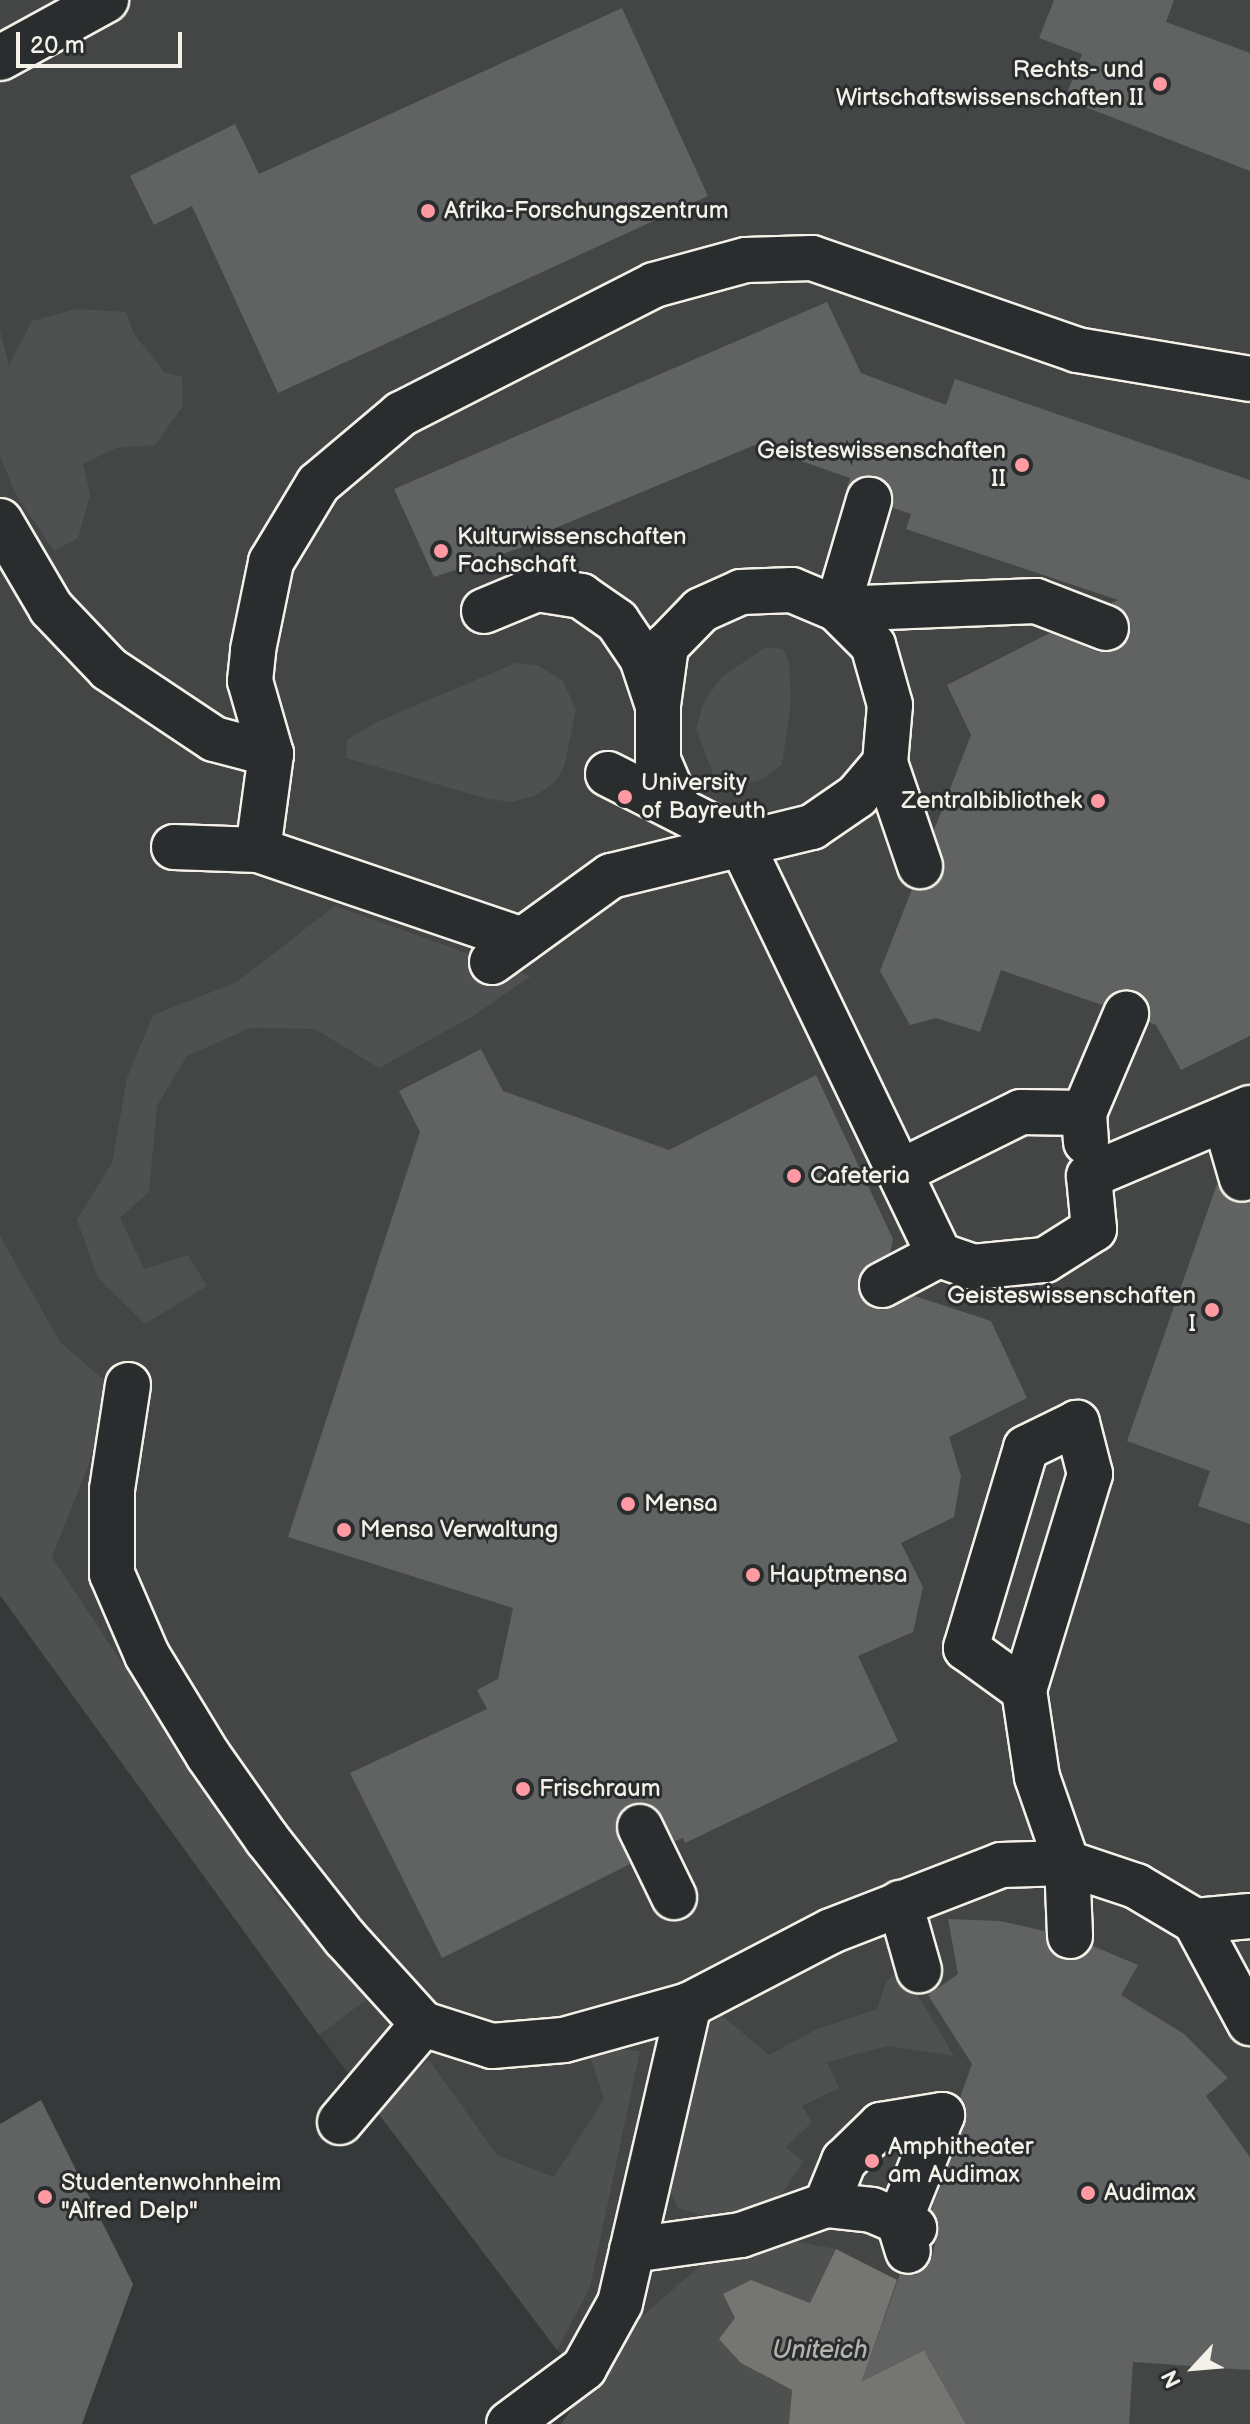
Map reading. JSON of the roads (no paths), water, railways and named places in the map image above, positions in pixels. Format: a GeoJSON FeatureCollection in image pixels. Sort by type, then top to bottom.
{"type":"FeatureCollection","features":[{"type":"Feature","properties":{"kind":"street"},"geometry":{"type":"LineString","coordinates":[[0,58],[106,0]]}},
{"type":"Feature","properties":{"kind":"street"},"geometry":{"type":"LineString","coordinates":[[258,850],[271,754],[250,681],[253,650],[271,562],[318,484],[401,414],[654,285],[746,260],[812,258],[1077,350],[1250,379]]}},
{"type":"Feature","properties":{"kind":"street"},"geometry":{"type":"LineString","coordinates":[[837,609],[869,500]]}},
{"type":"Feature","properties":{"kind":"street"},"geometry":{"type":"LineString","coordinates":[[0,521],[51,608],[109,669],[214,739],[271,754]]}},
{"type":"Feature","properties":{"kind":"street"},"geometry":{"type":"LineString","coordinates":[[484,611],[534,577],[581,596],[617,621],[642,658],[658,705]]}},
{"type":"Feature","properties":{"kind":"street"},"geometry":{"type":"LineString","coordinates":[[678,807],[658,760],[658,705],[666,646],[701,610],[741,592],[792,590],[837,609],[873,645],[890,705],[885,763],[920,866]]}},
{"type":"Feature","properties":{"kind":"street"},"geometry":{"type":"LineString","coordinates":[[837,609],[1036,601],[1106,628]]}},
{"type":"Feature","properties":{"kind":"street"},"geometry":{"type":"LineString","coordinates":[[174,847],[258,850],[507,951],[611,876],[740,841],[812,827],[857,796],[885,763]]}},
{"type":"Feature","properties":{"kind":"street"},"geometry":{"type":"LineString","coordinates":[[608,774],[740,841],[939,1255],[973,1267],[1045,1260],[1094,1229],[1084,1113],[1126,1014]]}},
{"type":"Feature","properties":{"kind":"street"},"geometry":{"type":"LineString","coordinates":[[900,1172],[1021,1112],[1084,1113]]}},
{"type":"Feature","properties":{"kind":"street"},"geometry":{"type":"LineString","coordinates":[[1089,1176],[1237,1114],[1242,1179]]}},
{"type":"Feature","properties":{"kind":"street"},"geometry":{"type":"LineString","coordinates":[[882,1285],[939,1255]]}},
{"type":"Feature","properties":{"kind":"street"},"geometry":{"type":"LineString","coordinates":[[128,1385],[112,1490],[112,1574],[147,1655],[208,1755],[267,1839],[345,1938],[423,2024],[492,2046],[564,2040],[705,1987],[900,1903],[1001,1865],[1067,1863],[1136,1886],[1195,1921],[1250,2023]]}},
{"type":"Feature","properties":{"kind":"street"},"geometry":{"type":"LineString","coordinates":[[1024,1690],[966,1648],[1026,1448],[1077,1423],[1090,1474],[1024,1690],[1037,1777],[1067,1863],[1070,1936]]}},
{"type":"Feature","properties":{"kind":"street"},"geometry":{"type":"LineString","coordinates":[[640,1827],[674,1897]]}},
{"type":"Feature","properties":{"kind":"street"},"geometry":{"type":"LineString","coordinates":[[900,1903],[919,1970]]}},
{"type":"Feature","properties":{"kind":"street"},"geometry":{"type":"LineString","coordinates":[[1195,1921],[1250,1916]]}},
{"type":"Feature","properties":{"kind":"street"},"geometry":{"type":"LineString","coordinates":[[509,2424],[584,2368],[620,2303],[705,1987]]}},
{"type":"Feature","properties":{"kind":"street"},"geometry":{"type":"LineString","coordinates":[[340,2122],[423,2024]]}},
{"type":"Feature","properties":{"kind":"street"},"geometry":{"type":"LineString","coordinates":[[632,2250],[741,2235],[826,2205],[872,2210],[907,2234],[942,2115],[881,2125],[844,2161],[826,2205]]}},
{"type":"Feature","properties":{"kind":"water","name":"Uniteich"},"geometry":{"type":"Polygon","coordinates":[[[836,2249],[897,2280],[862,2381],[924,2350],[966,2424],[789,2424],[792,2390],[741,2363],[719,2339],[735,2318],[723,2294],[751,2280],[810,2303],[836,2249]]]}},
{"type":"Feature","properties":{"kind":"place","name":"Rechts- und Wirtschaftswissenschaften II"},"geometry":{"type":"Point","coordinates":[1160,84]}},
{"type":"Feature","properties":{"kind":"place","name":"Afrika-Forschungszentrum"},"geometry":{"type":"Point","coordinates":[428,211]}},
{"type":"Feature","properties":{"kind":"place","name":"Geisteswissenschaften II"},"geometry":{"type":"Point","coordinates":[1022,465]}},
{"type":"Feature","properties":{"kind":"place","name":"Kulturwissenschaften Fachschaft"},"geometry":{"type":"Point","coordinates":[441,551]}},
{"type":"Feature","properties":{"kind":"place","name":"University of Bayreuth"},"geometry":{"type":"Point","coordinates":[625,797]}},
{"type":"Feature","properties":{"kind":"place","name":"Zentralbibliothek"},"geometry":{"type":"Point","coordinates":[1098,801]}},
{"type":"Feature","properties":{"kind":"place","name":"Cafeteria"},"geometry":{"type":"Point","coordinates":[794,1176]}},
{"type":"Feature","properties":{"kind":"place","name":"Geisteswissenschaften I"},"geometry":{"type":"Point","coordinates":[1212,1310]}},
{"type":"Feature","properties":{"kind":"place","name":"Mensa"},"geometry":{"type":"Point","coordinates":[628,1504]}},
{"type":"Feature","properties":{"kind":"place","name":"Mensa Verwaltung"},"geometry":{"type":"Point","coordinates":[344,1530]}},
{"type":"Feature","properties":{"kind":"place","name":"Hauptmensa"},"geometry":{"type":"Point","coordinates":[753,1575]}},
{"type":"Feature","properties":{"kind":"place","name":"Frischraum"},"geometry":{"type":"Point","coordinates":[523,1789]}},
{"type":"Feature","properties":{"kind":"place","name":"Amphitheater am Audimax"},"geometry":{"type":"Point","coordinates":[872,2161]}},
{"type":"Feature","properties":{"kind":"place","name":"Audimax"},"geometry":{"type":"Point","coordinates":[1088,2193]}},
{"type":"Feature","properties":{"kind":"place","name":"Studentenwohnheim \"Alfred Delp\""},"geometry":{"type":"Point","coordinates":[45,2197]}}]}
